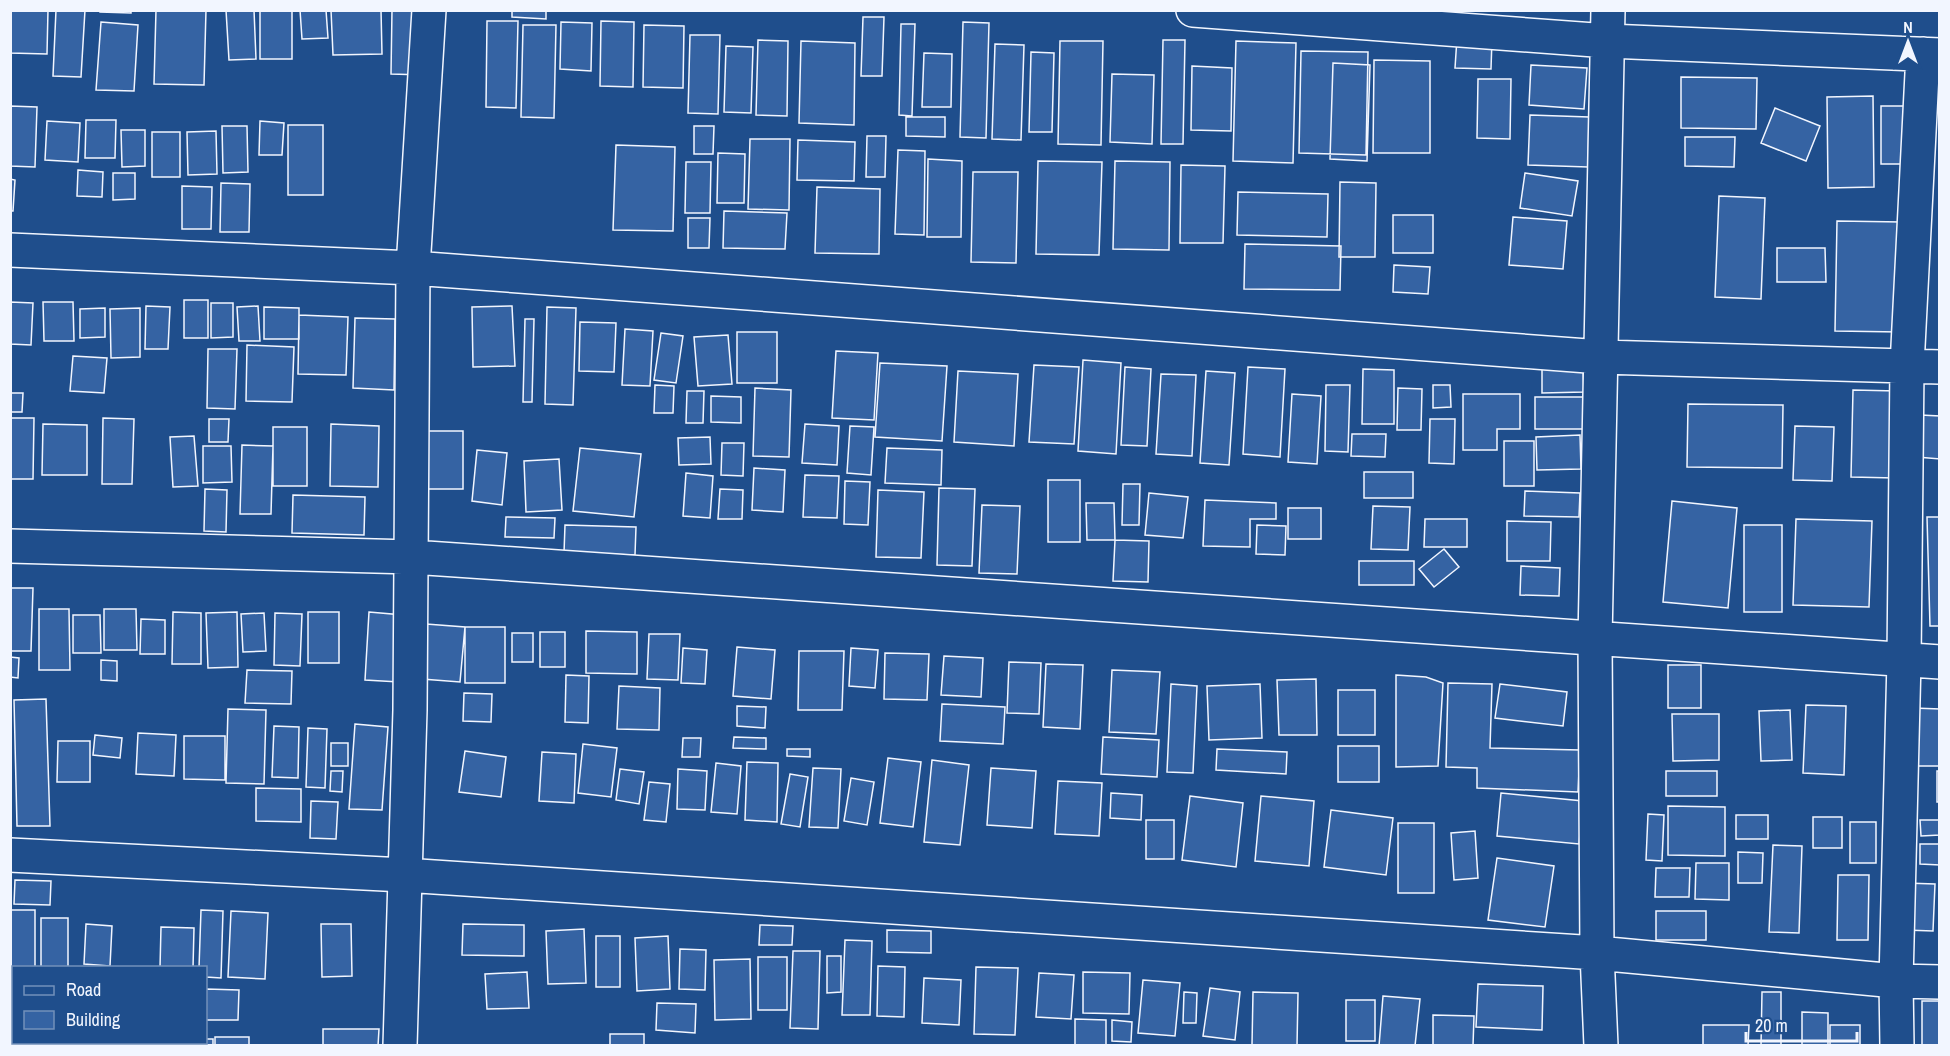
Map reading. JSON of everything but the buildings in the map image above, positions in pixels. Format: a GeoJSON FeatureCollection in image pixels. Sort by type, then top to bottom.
{"type":"FeatureCollection","features":[{"type":"Feature","properties":{"kind":"street"},"geometry":{"type":"LineString","coordinates":[[400,1046],[411,710],[413,268],[429,10]]}},
{"type":"Feature","properties":{"kind":"street"},"geometry":{"type":"LineString","coordinates":[[1193,10],[1608,26],[1931,55],[1907,366],[1904,660],[1896,981],[1897,1046]]}},
{"type":"Feature","properties":{"kind":"street"},"geometry":{"type":"LineString","coordinates":[[1601,1046],[1597,953],[1595,639],[1608,26]]}},
{"type":"Feature","properties":{"kind":"street"},"geometry":{"type":"LineString","coordinates":[[10,250],[413,268],[1601,357],[1940,367]]}},
{"type":"Feature","properties":{"kind":"street"},"geometry":{"type":"LineString","coordinates":[[10,546],[412,556],[1940,662]]}},
{"type":"Feature","properties":{"kind":"street"},"geometry":{"type":"LineString","coordinates":[[10,855],[404,875],[1597,953],[1896,981],[1940,982]]}}]}
